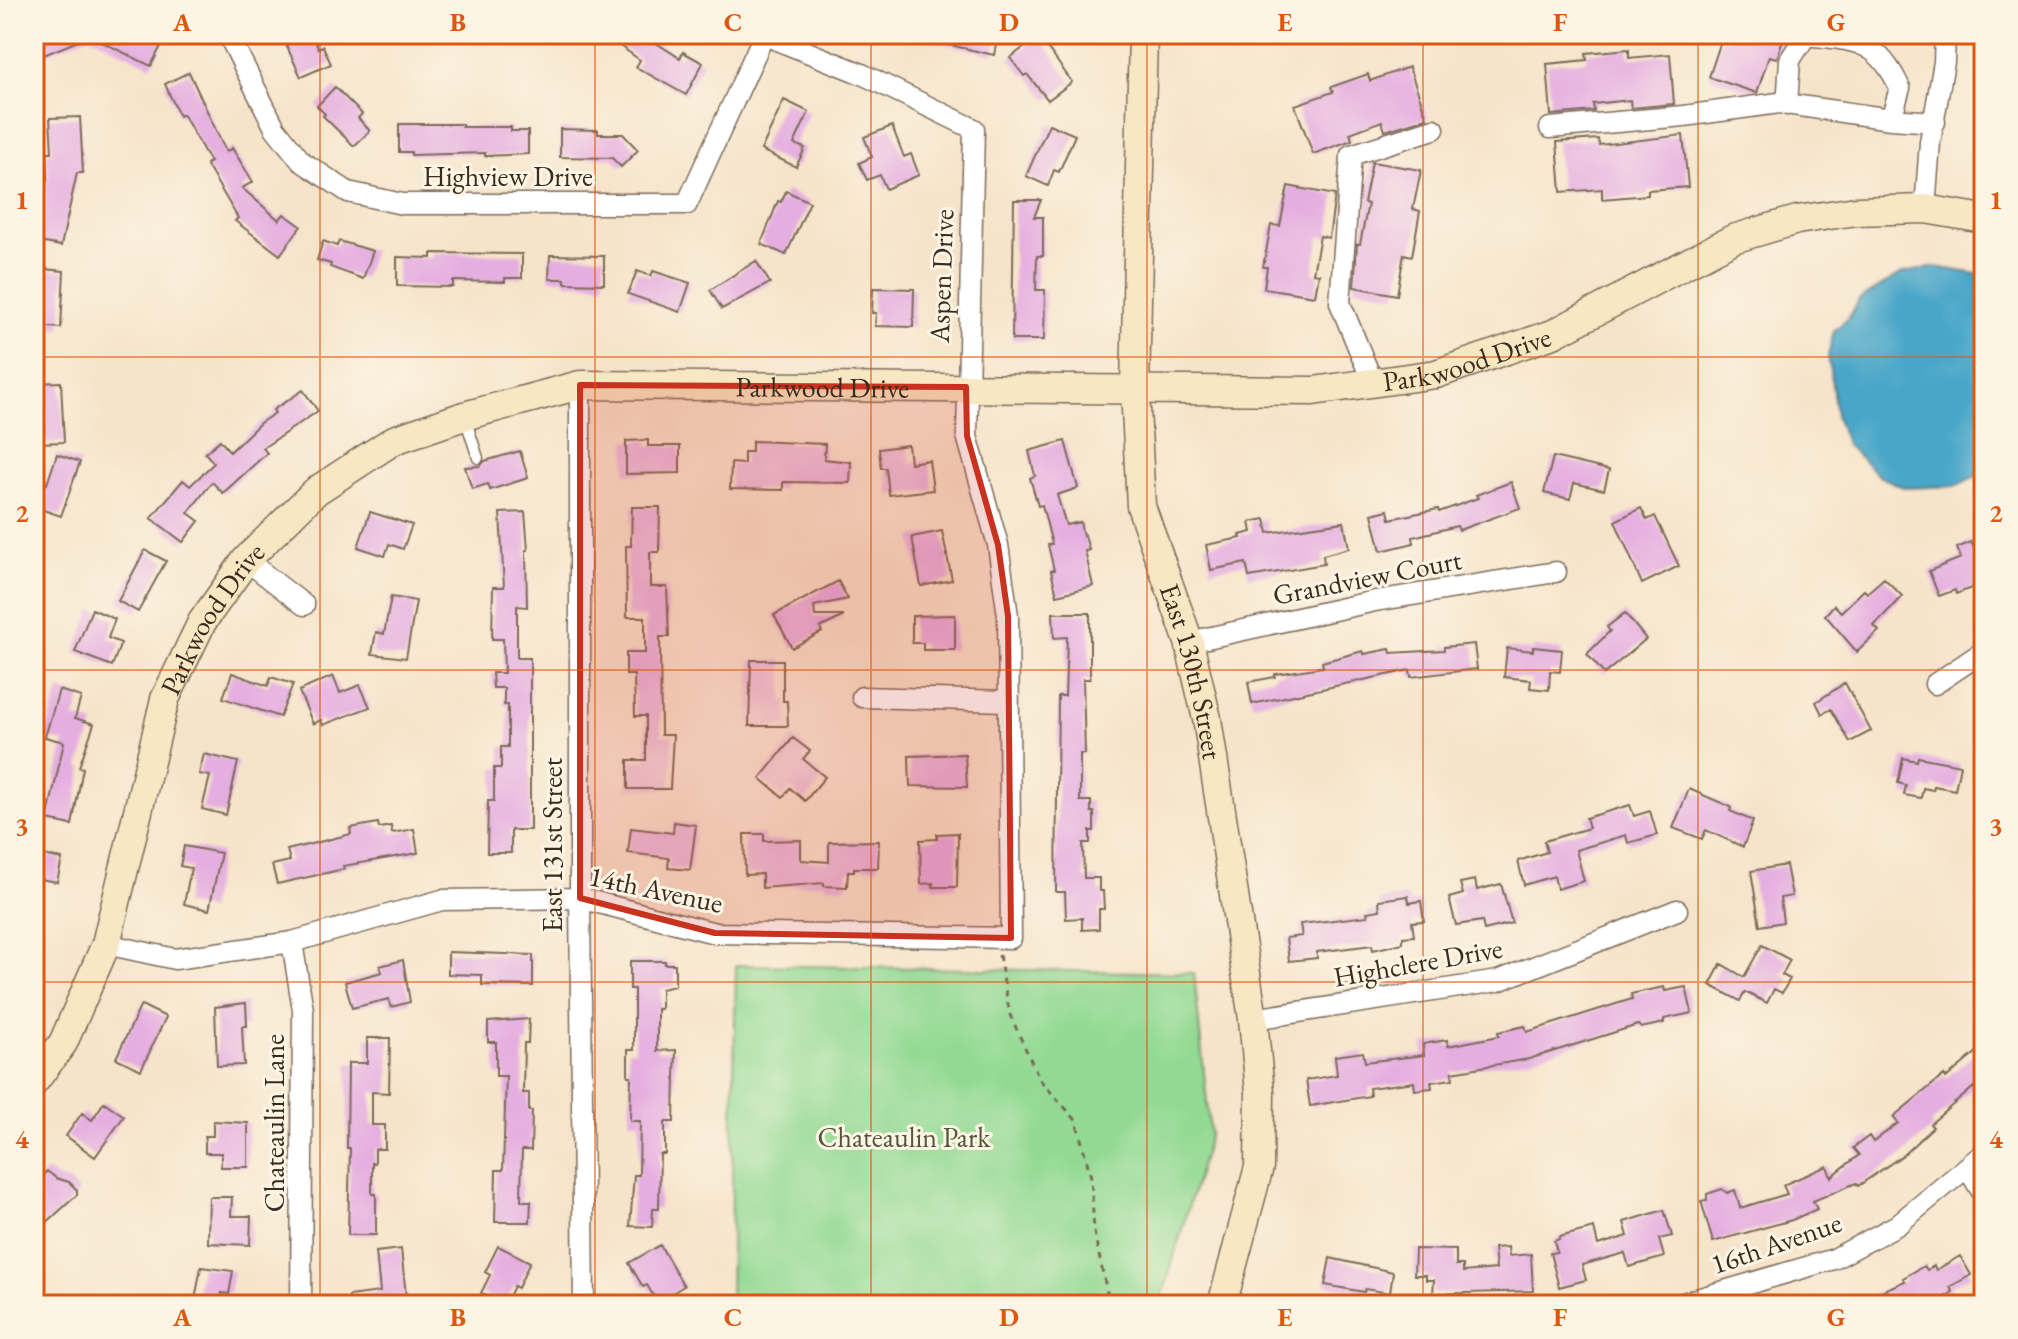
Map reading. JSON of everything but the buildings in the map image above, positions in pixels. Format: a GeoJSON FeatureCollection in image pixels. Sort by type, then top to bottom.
{"type":"FeatureCollection","features":[{"type":"Feature","properties":{"kind":"street","name":"Highview Drive"},"geometry":{"type":"LineString","coordinates":[[228,34],[275,128],[301,161],[348,192],[402,204],[687,204],[763,35]]}},
{"type":"Feature","properties":{"kind":"street","name":"East 130th Street"},"geometry":{"type":"LineString","coordinates":[[1143,34],[1135,389],[1142,513],[1189,642],[1207,719],[1253,1019],[1260,1092],[1259,1167],[1227,1304]]}},
{"type":"Feature","properties":{"kind":"street"},"geometry":{"type":"LineString","coordinates":[[1925,209],[1930,142],[1944,62],[1945,34]]}},
{"type":"Feature","properties":{"kind":"street","name":"Aspen Drive"},"geometry":{"type":"LineString","coordinates":[[763,35],[862,74],[974,129],[967,436],[998,545],[1008,616],[1003,938]]}},
{"type":"Feature","properties":{"kind":"street"},"geometry":{"type":"LineString","coordinates":[[1787,105],[1790,60],[1806,35],[1834,38],[1871,47],[1891,69],[1900,88],[1891,119]]}},
{"type":"Feature","properties":{"kind":"street"},"geometry":{"type":"LineString","coordinates":[[1550,128],[1787,105],[1935,122]]}},
{"type":"Feature","properties":{"kind":"street"},"geometry":{"type":"LineString","coordinates":[[1373,383],[1340,303],[1351,155],[1434,129]]}},
{"type":"Feature","properties":{"kind":"street","name":"Parkwood Drive"},"geometry":{"type":"LineString","coordinates":[[34,1082],[63,1043],[106,944],[165,699],[202,622],[246,560],[316,491],[394,440],[464,416],[580,385],[1313,391],[1373,383],[1436,374],[1553,334],[1733,239],[1797,220],[1856,211],[1925,209],[1984,219]]}},
{"type":"Feature","properties":{"kind":"street","name":"East 131st Street"},"geometry":{"type":"LineString","coordinates":[[580,385],[584,1305]]}},
{"type":"Feature","properties":{"kind":"street"},"geometry":{"type":"LineString","coordinates":[[246,560],[304,605]]}},
{"type":"Feature","properties":{"kind":"street","name":"Grandview Court"},"geometry":{"type":"LineString","coordinates":[[1189,642],[1375,601],[1556,572]]}},
{"type":"Feature","properties":{"kind":"street"},"geometry":{"type":"LineString","coordinates":[[1935,684],[1984,651]]}},
{"type":"Feature","properties":{"kind":"street"},"geometry":{"type":"LineString","coordinates":[[862,697],[1006,701]]}},
{"type":"Feature","properties":{"kind":"street","name":"14th Avenue"},"geometry":{"type":"LineString","coordinates":[[106,944],[175,959],[292,942],[442,900],[580,898],[715,933],[1003,938]]}},
{"type":"Feature","properties":{"kind":"street","name":"Highclere Drive"},"geometry":{"type":"LineString","coordinates":[[1253,1019],[1498,981],[1677,910]]}},
{"type":"Feature","properties":{"kind":"street","name":"Chateaulin Lane"},"geometry":{"type":"LineString","coordinates":[[292,942],[303,1010],[301,1305]]}},
{"type":"Feature","properties":{"kind":"street","name":"16th Avenue"},"geometry":{"type":"LineString","coordinates":[[1676,1305],[1834,1259],[1897,1225],[1984,1153]]}},
{"type":"Feature","properties":{"kind":"street"},"geometry":{"type":"LineString","coordinates":[[1967,1167],[1984,1195]]}},
{"type":"Feature","properties":{"kind":"lane"},"geometry":{"type":"LineString","coordinates":[[464,416],[478,458]]}},
{"type":"Feature","properties":{"kind":"path"},"geometry":{"type":"LineString","coordinates":[[1003,938],[1010,1015],[1040,1080],[1076,1120],[1091,1177],[1094,1232],[1108,1297],[1102,1305]]}},
{"type":"Feature","properties":{"kind":"highlighted area"},"geometry":{"type":"Polygon","coordinates":[[[580,385],[966,387],[967,436],[998,545],[1008,616],[1011,938],[715,933],[580,898],[580,385]]]}},
{"type":"Feature","properties":{"kind":"green space","name":"Chateaulin Park"},"geometry":{"type":"Polygon","coordinates":[[[736,965],[1194,973],[1210,1133],[1160,1305],[730,1305],[736,965]]]}},
{"type":"Feature","properties":{"kind":"water"},"geometry":{"type":"Polygon","coordinates":[[[1935,267],[1984,275],[1984,472],[1955,486],[1905,488],[1879,476],[1846,444],[1836,415],[1828,355],[1834,331],[1850,316],[1859,300],[1903,273],[1935,267]]]}}]}
